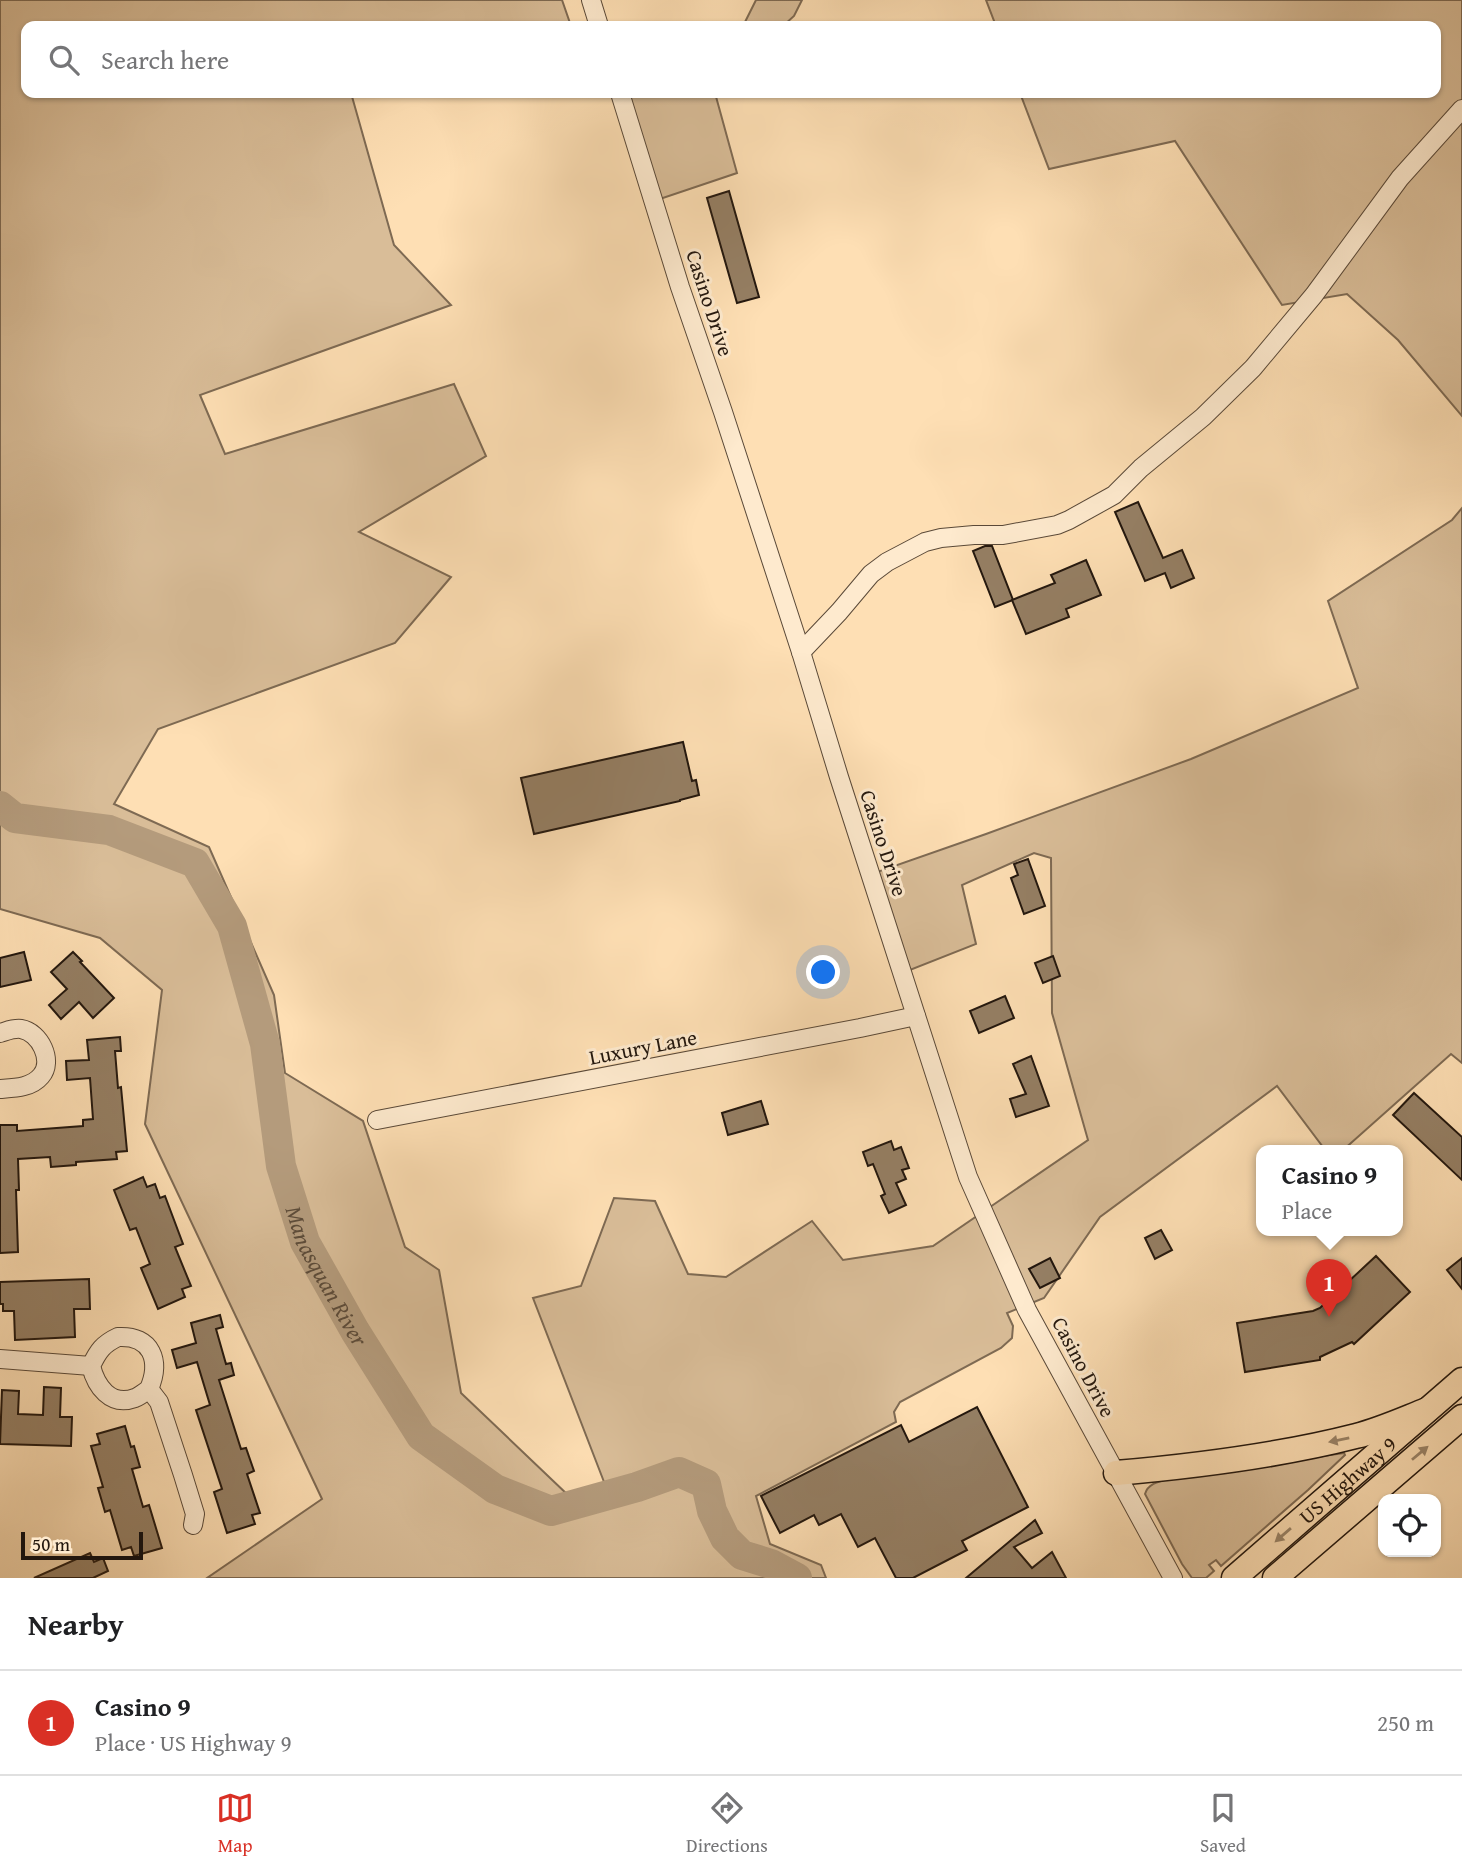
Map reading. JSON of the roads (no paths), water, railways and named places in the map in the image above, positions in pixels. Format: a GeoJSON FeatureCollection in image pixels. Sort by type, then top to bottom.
{"type":"FeatureCollection","features":[{"type":"Feature","properties":{"kind":"highway","name":"US Highway 9"},"geometry":{"type":"LineString","coordinates":[[1234,1578],[1462,1380]]}},
{"type":"Feature","properties":{"kind":"highway"},"geometry":{"type":"LineString","coordinates":[[1116,1473],[1173,1468],[1301,1448],[1359,1436],[1427,1410]]}},
{"type":"Feature","properties":{"kind":"highway","name":"US Highway 9"},"geometry":{"type":"LineString","coordinates":[[1275,1578],[1462,1417]]}},
{"type":"Feature","properties":{"kind":"street"},"geometry":{"type":"LineString","coordinates":[[590,0],[597,21]]}},
{"type":"Feature","properties":{"kind":"street","name":"Casino Drive"},"geometry":{"type":"LineString","coordinates":[[622,98],[680,287],[801,652],[968,1177],[1027,1310],[1172,1578]]}},
{"type":"Feature","properties":{"kind":"street"},"geometry":{"type":"LineString","coordinates":[[801,652],[871,574],[887,562],[925,542],[974,535],[1003,535],[1057,525],[1114,495],[1141,468],[1203,417],[1253,368],[1314,295],[1400,178],[1462,108]]}},
{"type":"Feature","properties":{"kind":"street","name":"Luxury Lane"},"geometry":{"type":"LineString","coordinates":[[377,1121],[916,1016]]}},
{"type":"Feature","properties":{"kind":"street"},"geometry":{"type":"LineString","coordinates":[[0,1033],[20,1029],[32,1033],[41,1042],[46,1060],[41,1076],[33,1083],[19,1088],[0,1089]]}},
{"type":"Feature","properties":{"kind":"street"},"geometry":{"type":"LineString","coordinates":[[118,1337],[138,1340],[146,1345],[155,1361],[149,1389],[135,1398],[127,1399],[117,1399],[99,1387],[94,1380],[91,1366],[99,1349],[118,1337]]}},
{"type":"Feature","properties":{"kind":"street"},"geometry":{"type":"LineString","coordinates":[[0,1359],[91,1366]]}},
{"type":"Feature","properties":{"kind":"street"},"geometry":{"type":"LineString","coordinates":[[149,1389],[159,1402],[195,1514],[194,1525]]}},
{"type":"Feature","properties":{"kind":"waterway","name":"Manasquan River"},"geometry":{"type":"LineString","coordinates":[[0,806],[15,818],[109,830],[195,863],[232,926],[265,1044],[281,1166],[305,1242],[355,1331],[421,1436],[495,1489],[551,1511],[637,1487],[679,1472],[706,1484],[712,1511],[725,1538],[742,1555],[771,1564],[797,1578]]}},
{"type":"Feature","properties":{"kind":"place","name":"Casino 9"},"geometry":{"type":"Point","coordinates":[1329,1317]}}]}
